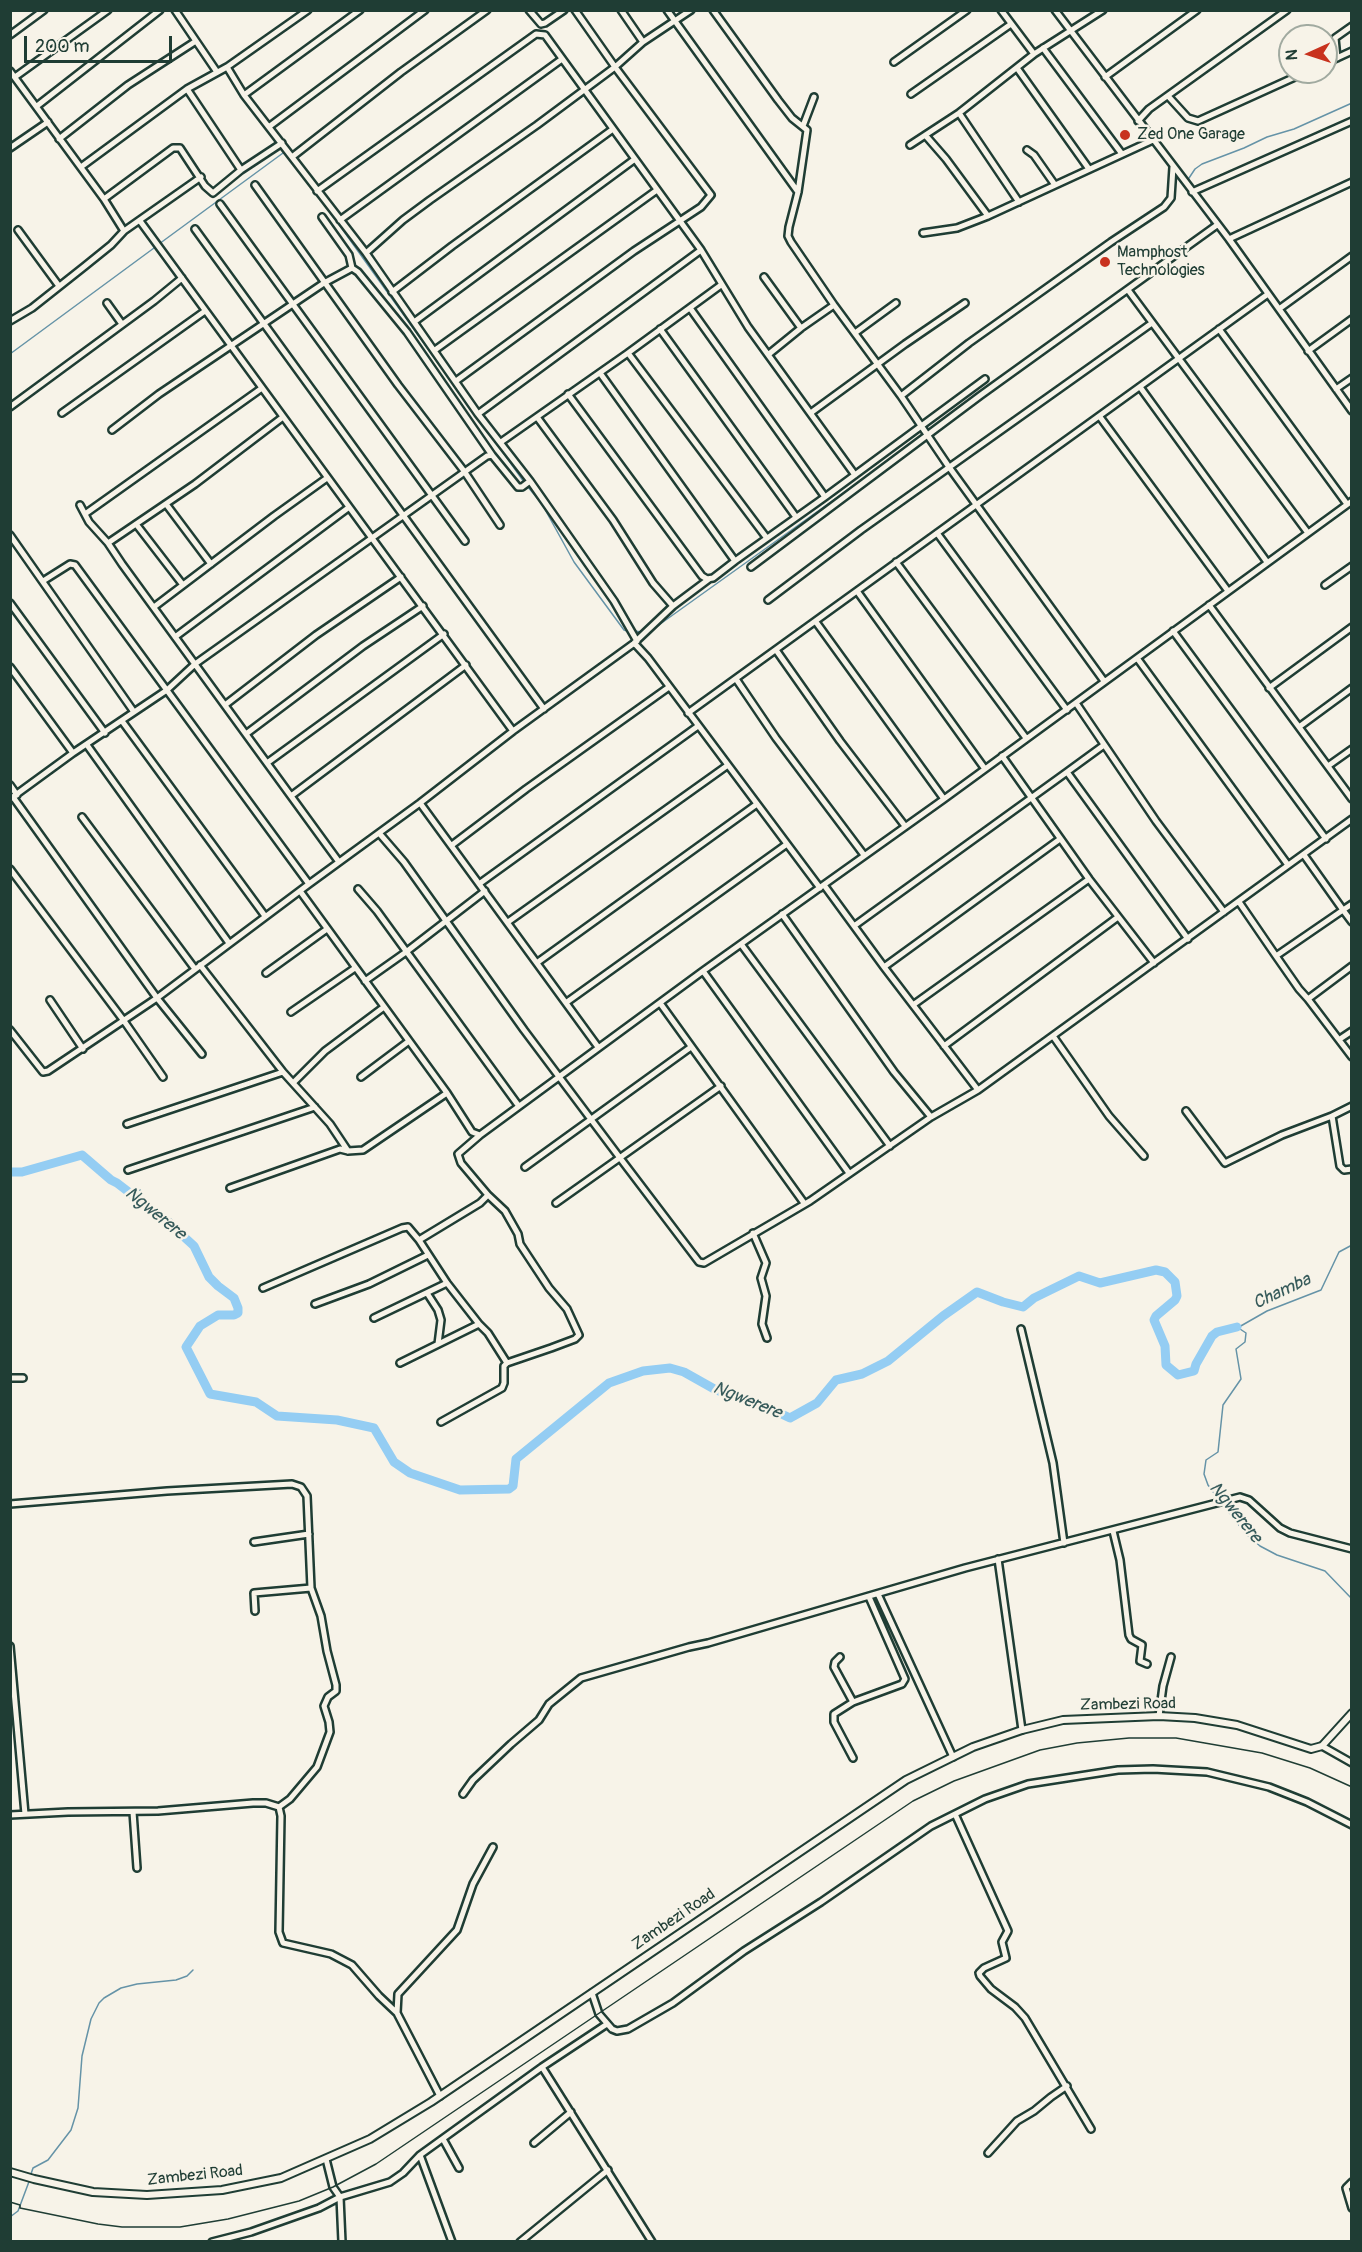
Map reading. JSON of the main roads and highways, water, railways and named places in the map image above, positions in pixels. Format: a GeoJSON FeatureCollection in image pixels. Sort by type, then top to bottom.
{"type":"FeatureCollection","features":[{"type":"Feature","properties":{"kind":"main road","name":"Zambezi Road"},"geometry":{"type":"LineString","coordinates":[[10,2172],[93,2193],[147,2195],[212,2191],[281,2178],[370,2139],[440,2096],[906,1780],[974,1747],[1022,1730],[1063,1720],[1159,1716],[1227,1723],[1311,1749],[1322,1746],[1352,1713]]}},
{"type":"Feature","properties":{"kind":"water"},"geometry":{"type":"Polygon","coordinates":[[[140,1190],[140,1197],[152,1208],[172,1220],[194,1246],[178,1230],[133,1200],[140,1190]]]}},
{"type":"Feature","properties":{"kind":"waterway"},"geometry":{"type":"LineString","coordinates":[[1189,178],[1202,164],[1267,137],[1294,129],[1352,103]]}},
{"type":"Feature","properties":{"kind":"waterway"},"geometry":{"type":"LineString","coordinates":[[159,244],[283,153],[287,154]]}},
{"type":"Feature","properties":{"kind":"waterway"},"geometry":{"type":"LineString","coordinates":[[320,198],[471,409]]}},
{"type":"Feature","properties":{"kind":"waterway"},"geometry":{"type":"LineString","coordinates":[[1147,272],[1211,225],[1211,220],[1205,212]]}},
{"type":"Feature","properties":{"kind":"waterway"},"geometry":{"type":"LineString","coordinates":[[10,354],[154,248]]}},
{"type":"Feature","properties":{"kind":"waterway"},"geometry":{"type":"LineString","coordinates":[[485,427],[524,482]]}},
{"type":"Feature","properties":{"kind":"waterway"},"geometry":{"type":"LineString","coordinates":[[649,632],[909,446]]}},
{"type":"Feature","properties":{"kind":"waterway"},"geometry":{"type":"LineString","coordinates":[[528,487],[542,504],[574,562],[627,631]]}},
{"type":"Feature","properties":{"kind":"waterway"},"geometry":{"type":"LineString","coordinates":[[635,631],[641,632]]}},
{"type":"Feature","properties":{"kind":"waterway","name":"Ngwerere"},"geometry":{"type":"LineString","coordinates":[[10,1172],[22,1172],[82,1155],[143,1203]]}},
{"type":"Feature","properties":{"kind":"waterway","name":"Ngwerere"},"geometry":{"type":"LineString","coordinates":[[170,1224],[194,1246],[209,1277],[234,1298],[238,1308],[238,1313],[234,1315],[218,1315],[200,1326],[186,1347],[210,1394],[256,1402],[277,1416],[337,1420],[374,1428],[394,1462],[410,1473],[460,1490],[509,1489],[513,1486],[516,1459],[609,1383],[643,1371],[670,1368],[684,1372],[716,1390],[769,1408],[790,1418],[817,1403],[836,1380],[862,1374],[888,1361],[943,1316],[977,1292],[1023,1307],[1034,1298],[1079,1276],[1100,1283],[1156,1270],[1165,1272],[1175,1282],[1177,1296],[1154,1320],[1165,1346],[1166,1365],[1178,1375],[1194,1371],[1212,1336],[1217,1332],[1237,1327]]}},
{"type":"Feature","properties":{"kind":"waterway","name":"Chamba"},"geometry":{"type":"LineString","coordinates":[[1239,1327],[1267,1311],[1321,1290],[1339,1252],[1352,1245]]}},
{"type":"Feature","properties":{"kind":"waterway","name":"Ngwerere"},"geometry":{"type":"LineString","coordinates":[[1220,1501],[1208,1485],[1204,1474],[1206,1460],[1218,1452],[1223,1405],[1241,1379],[1236,1349],[1245,1342],[1246,1333],[1237,1327]]}},
{"type":"Feature","properties":{"kind":"waterway","name":"Ngwerere"},"geometry":{"type":"LineString","coordinates":[[1223,1505],[1246,1534],[1260,1546],[1277,1555],[1325,1571],[1352,1599]]}},
{"type":"Feature","properties":{"kind":"waterway"},"geometry":{"type":"LineString","coordinates":[[31,2174],[33,2168],[48,2160],[71,2130],[78,2108],[82,2056],[91,2019],[99,2003],[121,1988],[176,1980],[187,1976],[193,1970]]}},
{"type":"Feature","properties":{"kind":"waterway"},"geometry":{"type":"LineString","coordinates":[[10,2217],[18,2211],[30,2179]]}},
{"type":"Feature","properties":{"kind":"railway"},"geometry":{"type":"LineString","coordinates":[[10,2202],[20,2205],[20,2208],[98,2224],[122,2227],[180,2227],[228,2219],[299,2201],[333,2187],[376,2164],[913,1801],[954,1781],[1040,1750],[1077,1743],[1129,1738],[1176,1738],[1262,1753],[1310,1768],[1352,1787]]}},
{"type":"Feature","properties":{"kind":"place","name":"Zed One Garage"},"geometry":{"type":"Point","coordinates":[1125,135]}},
{"type":"Feature","properties":{"kind":"place","name":"Mamphost Technologies"},"geometry":{"type":"Point","coordinates":[1105,262]}}]}
